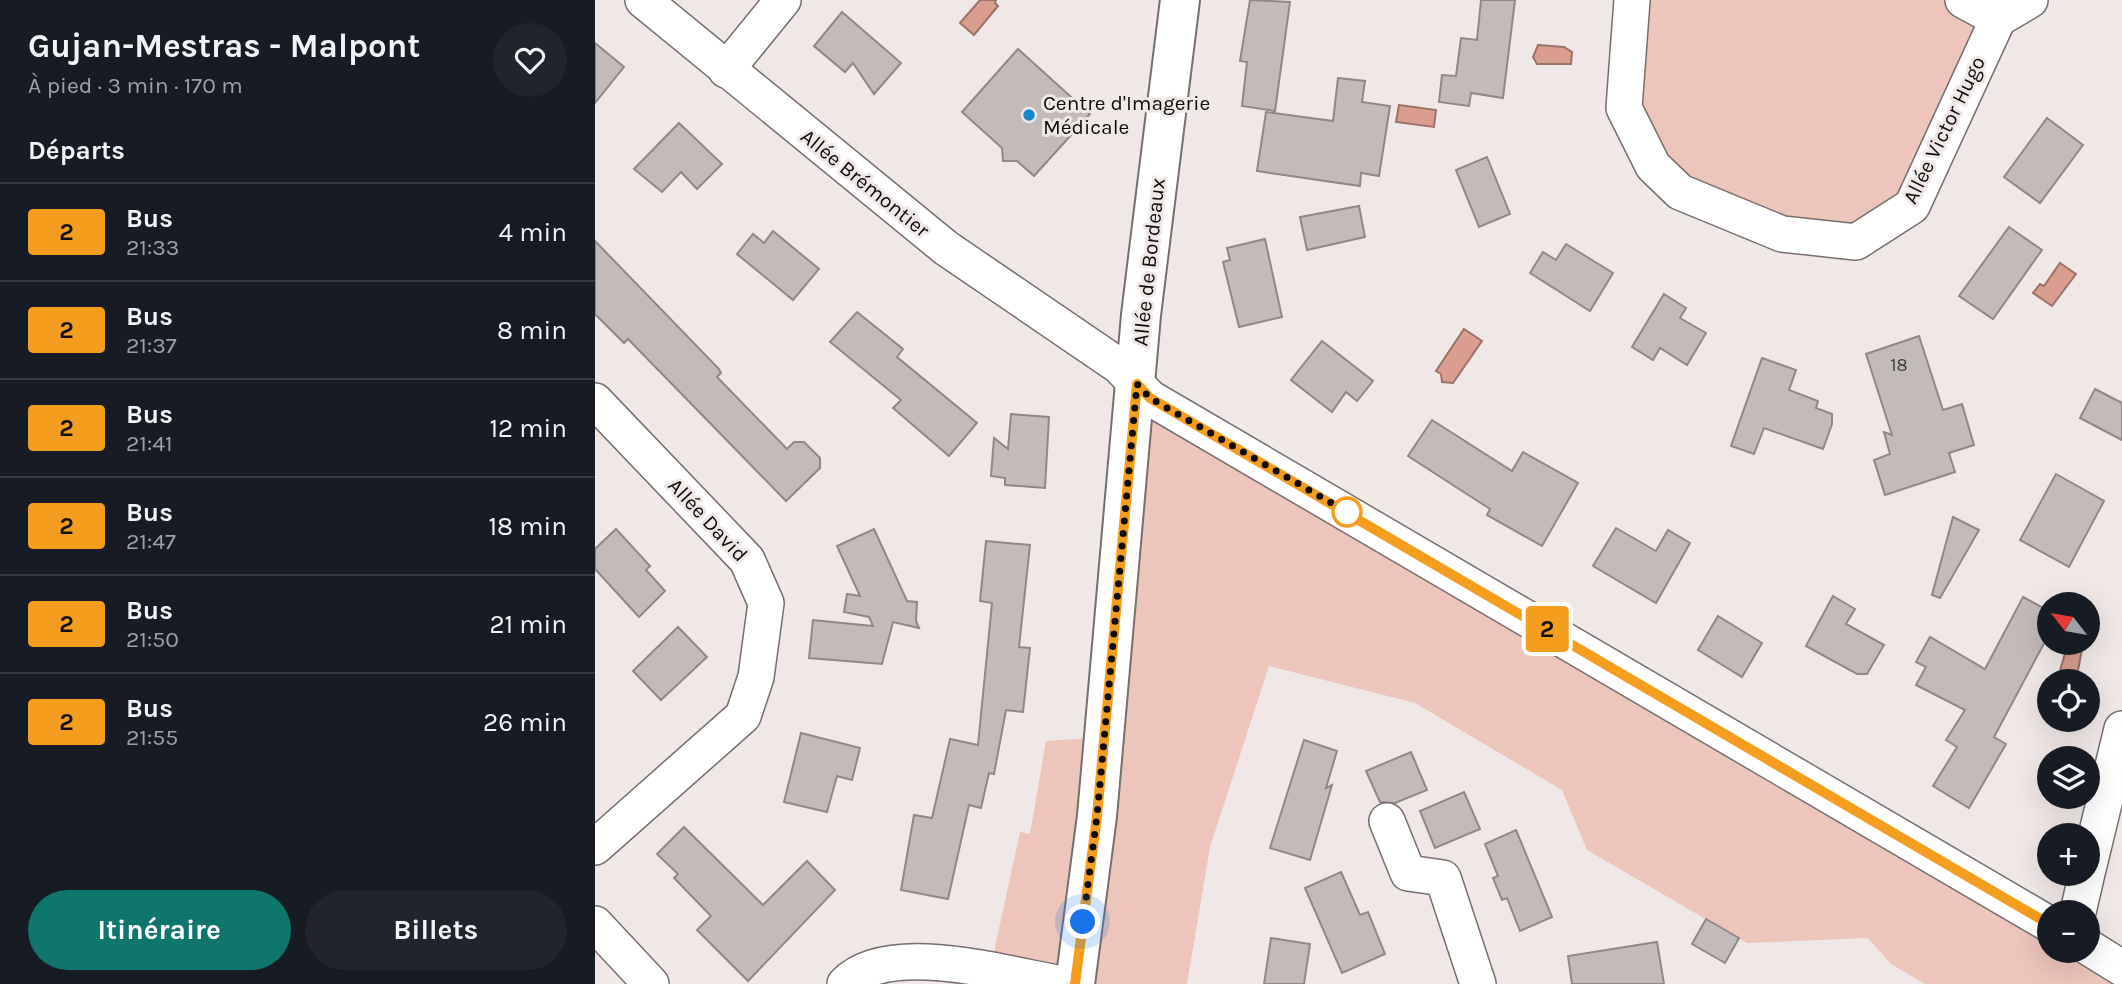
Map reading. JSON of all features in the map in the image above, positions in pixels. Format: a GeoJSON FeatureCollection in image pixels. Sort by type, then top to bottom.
{"type":"FeatureCollection","features":[{"type":"Feature","properties":{"kind":"main road","name":"Allée de Bordeaux"},"geometry":{"type":"LineString","coordinates":[[1075,984],[1097,816],[1142,315],[1180,0]]}},
{"type":"Feature","properties":{"kind":"street","name":"Allée Brémontier"},"geometry":{"type":"LineString","coordinates":[[643,0],[946,248],[1098,351],[1150,398],[2037,917]]}},
{"type":"Feature","properties":{"kind":"street"},"geometry":{"type":"LineString","coordinates":[[726,70],[783,0]]}},
{"type":"Feature","properties":{"kind":"street","name":"Allée Victor Hugo"},"geometry":{"type":"LineString","coordinates":[[1632,0],[1624,108],[1653,166],[1680,192],[1782,234],[1856,242],[1912,206],[1998,19]]}},
{"type":"Feature","properties":{"kind":"street"},"geometry":{"type":"LineString","coordinates":[[1963,0],[1998,19],[2030,0]]}},
{"type":"Feature","properties":{"kind":"street","name":"Allée David"},"geometry":{"type":"LineString","coordinates":[[595,401],[747,559],[766,603],[756,677],[743,716],[595,847]]}},
{"type":"Feature","properties":{"kind":"street"},"geometry":{"type":"LineString","coordinates":[[2099,823],[2122,729]]}},
{"type":"Feature","properties":{"kind":"street"},"geometry":{"type":"LineString","coordinates":[[1387,821],[1408,873],[1443,878],[1478,984]]}},
{"type":"Feature","properties":{"kind":"street"},"geometry":{"type":"LineString","coordinates":[[595,924],[652,984]]}},
{"type":"Feature","properties":{"kind":"street"},"geometry":{"type":"LineString","coordinates":[[2100,954],[2122,968]]}},
{"type":"Feature","properties":{"kind":"street"},"geometry":{"type":"LineString","coordinates":[[845,984],[856,973],[899,961],[990,970],[1063,984]]}},
{"type":"Feature","properties":{"kind":"shaded area"},"geometry":{"type":"Polygon","coordinates":[[[980,0],[996,0],[998,6],[974,35],[960,23],[980,0]]]}},
{"type":"Feature","properties":{"kind":"shaded area"},"geometry":{"type":"Polygon","coordinates":[[[1632,0],[1963,0],[1998,19],[1912,206],[1856,242],[1680,192],[1625,80],[1632,0]]]}},
{"type":"Feature","properties":{"kind":"shaded area"},"geometry":{"type":"Polygon","coordinates":[[[1538,45],[1564,47],[1572,52],[1571,64],[1537,64],[1533,57],[1538,45]]]}},
{"type":"Feature","properties":{"kind":"shaded area"},"geometry":{"type":"Polygon","coordinates":[[[1399,105],[1436,110],[1434,127],[1396,122],[1399,105]]]}},
{"type":"Feature","properties":{"kind":"shaded area"},"geometry":{"type":"Polygon","coordinates":[[[2060,263],[2076,274],[2052,306],[2033,293],[2040,284],[2044,286],[2060,263]]]}},
{"type":"Feature","properties":{"kind":"shaded area"},"geometry":{"type":"Polygon","coordinates":[[[1464,329],[1482,341],[1453,383],[1442,382],[1441,374],[1436,371],[1464,329]]]}},
{"type":"Feature","properties":{"kind":"shaded area"},"geometry":{"type":"Polygon","coordinates":[[[1137,384],[2037,917],[2037,963],[2100,962],[2122,984],[1925,984],[1891,964],[1868,938],[1747,943],[1587,850],[1562,790],[1415,703],[1269,666],[1210,847],[1187,984],[996,984],[990,970],[1020,832],[1030,834],[1046,741],[1104,737],[1137,384]]]}},
{"type":"Feature","properties":{"kind":"shaded area"},"geometry":{"type":"Polygon","coordinates":[[[2065,655],[2081,655],[2078,669],[2060,669],[2065,655]]]}},
{"type":"Feature","properties":{"kind":"building"},"geometry":{"type":"Polygon","coordinates":[[[1250,0],[1290,2],[1275,111],[1242,106],[1247,62],[1240,61],[1250,0]]]}},
{"type":"Feature","properties":{"kind":"building"},"geometry":{"type":"Polygon","coordinates":[[[1481,0],[1515,0],[1503,98],[1471,93],[1469,106],[1439,102],[1442,75],[1456,76],[1461,38],[1477,40],[1481,0]]]}},
{"type":"Feature","properties":{"kind":"building"},"geometry":{"type":"Polygon","coordinates":[[[842,12],[901,63],[874,94],[853,63],[845,72],[814,46],[842,12]]]}},
{"type":"Feature","properties":{"kind":"building"},"geometry":{"type":"Polygon","coordinates":[[[595,43],[624,67],[595,103],[595,43]]]}},
{"type":"Feature","properties":{"kind":"building","name":"Centre d'Imagerie Médicale"},"geometry":{"type":"Polygon","coordinates":[[[1018,49],[1090,114],[1034,176],[1017,161],[1003,161],[1002,148],[962,112],[1018,49]]]}},
{"type":"Feature","properties":{"kind":"building"},"geometry":{"type":"Polygon","coordinates":[[[1338,78],[1365,81],[1362,102],[1390,106],[1379,176],[1361,173],[1360,186],[1257,171],[1266,112],[1333,121],[1338,78]]]}},
{"type":"Feature","properties":{"kind":"building"},"geometry":{"type":"Polygon","coordinates":[[[2047,118],[2083,145],[2040,203],[2004,177],[2047,118]]]}},
{"type":"Feature","properties":{"kind":"building"},"geometry":{"type":"Polygon","coordinates":[[[679,123],[722,164],[697,189],[681,172],[662,192],[634,169],[679,123]]]}},
{"type":"Feature","properties":{"kind":"building"},"geometry":{"type":"Polygon","coordinates":[[[1487,157],[1510,214],[1479,227],[1456,170],[1487,157]]]}},
{"type":"Feature","properties":{"kind":"building"},"geometry":{"type":"Polygon","coordinates":[[[1359,206],[1365,237],[1307,250],[1300,217],[1359,206]]]}},
{"type":"Feature","properties":{"kind":"building"},"geometry":{"type":"Polygon","coordinates":[[[2009,227],[2042,250],[1993,319],[1959,296],[2009,227]]]}},
{"type":"Feature","properties":{"kind":"building"},"geometry":{"type":"Polygon","coordinates":[[[773,231],[819,269],[793,300],[737,254],[753,234],[764,243],[773,231]]]}},
{"type":"Feature","properties":{"kind":"building"},"geometry":{"type":"Polygon","coordinates":[[[1265,239],[1282,317],[1239,327],[1223,262],[1230,260],[1227,248],[1265,239]]]}},
{"type":"Feature","properties":{"kind":"building"},"geometry":{"type":"Polygon","coordinates":[[[595,241],[719,369],[721,373],[717,377],[787,449],[794,442],[804,442],[820,458],[820,468],[786,501],[628,339],[624,343],[595,314],[595,241]]]}},
{"type":"Feature","properties":{"kind":"building"},"geometry":{"type":"Polygon","coordinates":[[[1566,244],[1613,273],[1590,311],[1530,273],[1543,252],[1556,260],[1566,244]]]}},
{"type":"Feature","properties":{"kind":"building"},"geometry":{"type":"Polygon","coordinates":[[[1664,294],[1686,308],[1680,318],[1706,333],[1687,365],[1660,348],[1653,360],[1632,347],[1664,294]]]}},
{"type":"Feature","properties":{"kind":"building"},"geometry":{"type":"Polygon","coordinates":[[[857,312],[903,349],[897,357],[977,423],[949,456],[893,408],[901,400],[830,342],[857,312]]]}},
{"type":"Feature","properties":{"kind":"building"},"geometry":{"type":"Polygon","coordinates":[[[1919,336],[1943,410],[1962,404],[1974,445],[1949,453],[1955,472],[1885,495],[1874,460],[1890,454],[1884,432],[1892,435],[1866,354],[1919,336]]]}},
{"type":"Feature","properties":{"kind":"building"},"geometry":{"type":"Polygon","coordinates":[[[1322,341],[1373,381],[1357,401],[1346,392],[1332,412],[1291,380],[1322,341]]]}},
{"type":"Feature","properties":{"kind":"building"},"geometry":{"type":"Polygon","coordinates":[[[1762,358],[1796,370],[1789,390],[1818,401],[1816,408],[1832,414],[1832,424],[1823,449],[1764,428],[1754,454],[1731,446],[1762,358]]]}},
{"type":"Feature","properties":{"kind":"building"},"geometry":{"type":"Polygon","coordinates":[[[2095,389],[2122,403],[2122,440],[2080,418],[2095,389]]]}},
{"type":"Feature","properties":{"kind":"building"},"geometry":{"type":"Polygon","coordinates":[[[1011,414],[1049,417],[1045,488],[1005,485],[1005,478],[991,476],[994,438],[1008,449],[1011,414]]]}},
{"type":"Feature","properties":{"kind":"building"},"geometry":{"type":"Polygon","coordinates":[[[1432,420],[1512,471],[1523,452],[1578,483],[1542,546],[1487,515],[1490,509],[1408,456],[1432,420]]]}},
{"type":"Feature","properties":{"kind":"building"},"geometry":{"type":"Polygon","coordinates":[[[2056,474],[2104,501],[2069,567],[2020,540],[2056,474]]]}},
{"type":"Feature","properties":{"kind":"building"},"geometry":{"type":"Polygon","coordinates":[[[1953,517],[1979,530],[1940,598],[1932,595],[1953,517]]]}},
{"type":"Feature","properties":{"kind":"building"},"geometry":{"type":"Polygon","coordinates":[[[1616,528],[1656,551],[1668,530],[1690,543],[1656,603],[1593,566],[1616,528]]]}},
{"type":"Feature","properties":{"kind":"building"},"geometry":{"type":"Polygon","coordinates":[[[616,529],[650,566],[646,570],[665,591],[639,617],[595,569],[595,549],[616,529]]]}},
{"type":"Feature","properties":{"kind":"building"},"geometry":{"type":"Polygon","coordinates":[[[874,529],[907,601],[917,602],[916,621],[919,628],[893,622],[882,664],[809,658],[813,620],[873,626],[869,617],[844,612],[847,594],[860,596],[837,546],[874,529]]]}},
{"type":"Feature","properties":{"kind":"building"},"geometry":{"type":"Polygon","coordinates":[[[986,541],[1030,545],[1019,647],[1030,648],[1023,712],[1006,710],[994,774],[989,773],[981,808],[969,805],[948,899],[901,890],[914,815],[932,818],[950,739],[978,745],[992,603],[980,601],[986,541]]]}},
{"type":"Feature","properties":{"kind":"building"},"geometry":{"type":"Polygon","coordinates":[[[1833,596],[1855,609],[1846,624],[1884,645],[1867,674],[1857,674],[1806,646],[1833,596]]]}},
{"type":"Feature","properties":{"kind":"building"},"geometry":{"type":"Polygon","coordinates":[[[2023,597],[2037,605],[2038,655],[1994,737],[2006,744],[1969,808],[1933,786],[1957,747],[1946,740],[1965,710],[1916,685],[1926,667],[1916,662],[1930,637],[1985,669],[2023,597]]]}},
{"type":"Feature","properties":{"kind":"building"},"geometry":{"type":"Polygon","coordinates":[[[1718,616],[1762,643],[1742,677],[1698,650],[1718,616]]]}},
{"type":"Feature","properties":{"kind":"building"},"geometry":{"type":"Polygon","coordinates":[[[678,627],[707,657],[661,700],[633,671],[678,627]]]}},
{"type":"Feature","properties":{"kind":"building"},"geometry":{"type":"Polygon","coordinates":[[[801,733],[860,748],[852,780],[837,776],[827,812],[784,802],[801,733]]]}},
{"type":"Feature","properties":{"kind":"building"},"geometry":{"type":"Polygon","coordinates":[[[1304,740],[1337,751],[1326,788],[1332,785],[1310,860],[1270,848],[1304,740]]]}},
{"type":"Feature","properties":{"kind":"building"},"geometry":{"type":"Polygon","coordinates":[[[1411,752],[1427,790],[1395,803],[1380,802],[1366,771],[1411,752]]]}},
{"type":"Feature","properties":{"kind":"building"},"geometry":{"type":"Polygon","coordinates":[[[1464,792],[1480,829],[1435,848],[1420,811],[1464,792]]]}},
{"type":"Feature","properties":{"kind":"building"},"geometry":{"type":"Polygon","coordinates":[[[684,827],[763,905],[807,861],[835,890],[748,981],[697,930],[711,916],[674,878],[678,874],[657,854],[684,827]]]}},
{"type":"Feature","properties":{"kind":"building"},"geometry":{"type":"Polygon","coordinates":[[[1516,830],[1552,917],[1520,931],[1507,898],[1502,900],[1493,878],[1498,876],[1485,844],[1516,830]]]}},
{"type":"Feature","properties":{"kind":"building"},"geometry":{"type":"Polygon","coordinates":[[[1341,872],[1360,915],[1368,912],[1385,954],[1342,973],[1305,888],[1341,872]]]}},
{"type":"Feature","properties":{"kind":"building"},"geometry":{"type":"Polygon","coordinates":[[[1706,919],[1739,938],[1725,963],[1692,944],[1706,919]]]}},
{"type":"Feature","properties":{"kind":"building"},"geometry":{"type":"Polygon","coordinates":[[[1271,938],[1310,944],[1304,984],[1264,984],[1271,938]]]}},
{"type":"Feature","properties":{"kind":"building"},"geometry":{"type":"Polygon","coordinates":[[[1657,942],[1664,984],[1572,984],[1568,956],[1657,942]]]}},
{"type":"Feature","properties":{"kind":"bus line","name":"2"},"geometry":{"type":"LineString","coordinates":[[1075,984],[1097,816],[1137,384],[1150,398],[2037,917]]}},
{"type":"Feature","properties":{"kind":"place","name":"Centre d'Imagerie Médicale"},"geometry":{"type":"Point","coordinates":[1029,115]}},
{"type":"Feature","properties":{"kind":"route"},"geometry":{"type":"LineString","coordinates":[[1083,922],[1097,816],[1137,384],[1150,398],[1347,512]]}}]}
